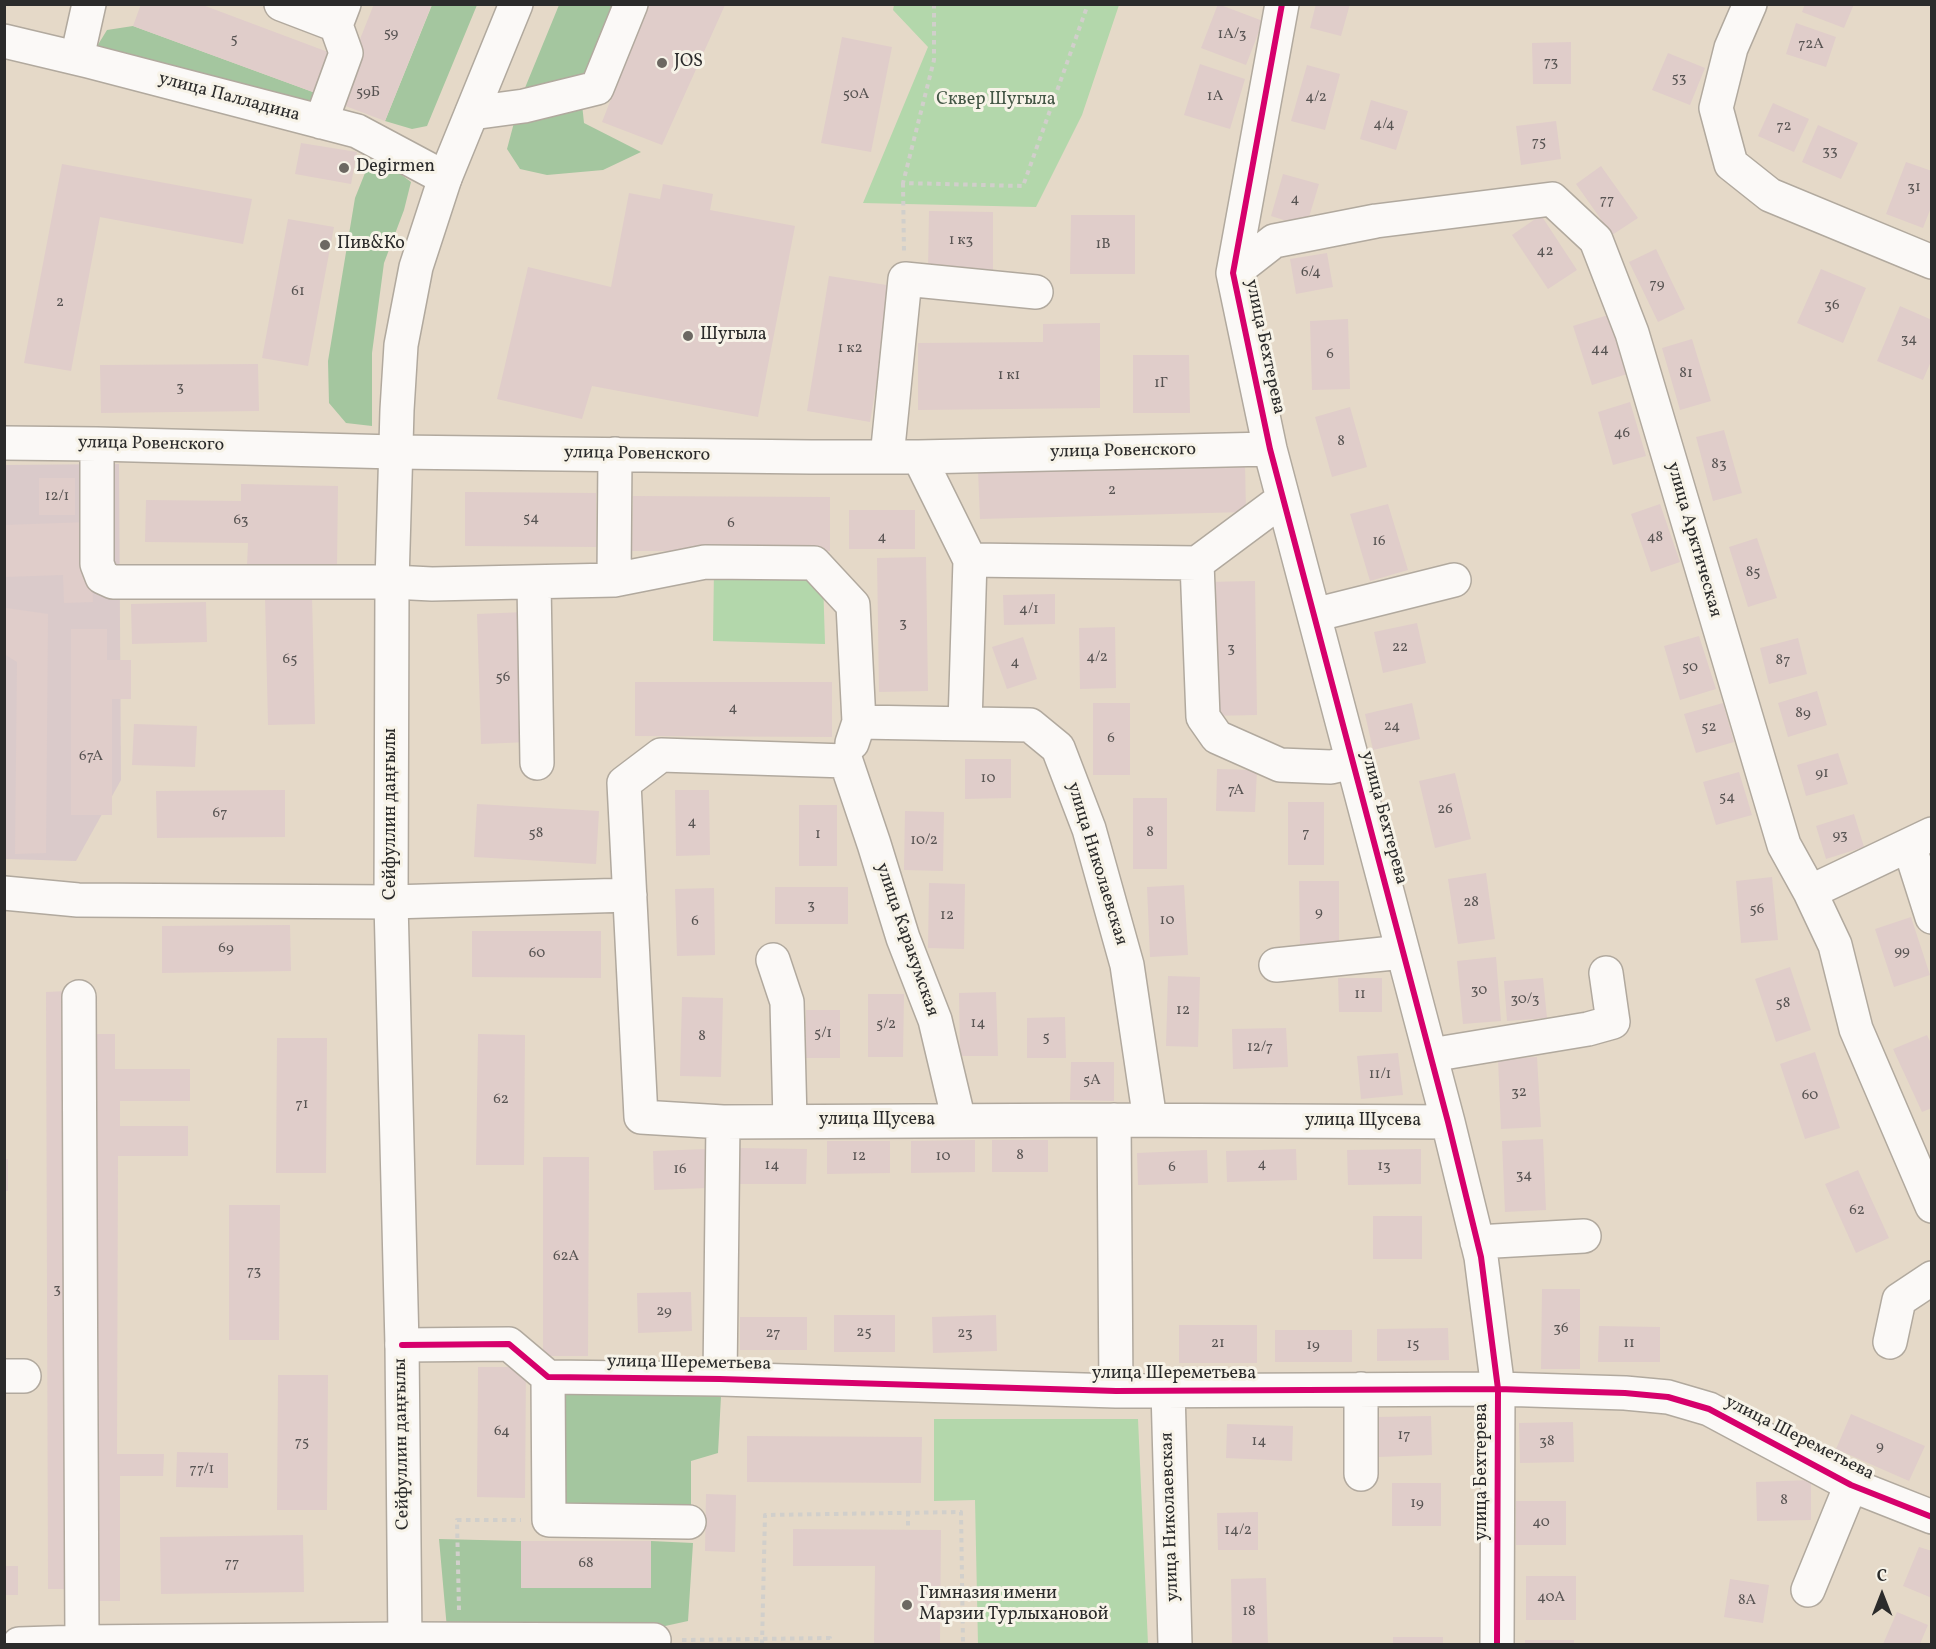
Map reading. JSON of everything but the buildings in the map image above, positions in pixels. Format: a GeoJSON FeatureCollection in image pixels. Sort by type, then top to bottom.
{"type":"FeatureCollection","features":[{"type":"Feature","properties":{"kind":"street"},"geometry":{"type":"LineString","coordinates":[[77,58],[89,4]]}},
{"type":"Feature","properties":{"kind":"street"},"geometry":{"type":"LineString","coordinates":[[281,4],[340,15],[346,53],[321,122]]}},
{"type":"Feature","properties":{"kind":"street","name":"Сейфуллин даңғылы"},"geometry":{"type":"LineString","coordinates":[[405,1642],[402,1345],[391,902],[392,582],[395,452],[401,345],[416,267],[445,178],[516,4]]}},
{"type":"Feature","properties":{"kind":"street"},"geometry":{"type":"LineString","coordinates":[[472,113],[524,106],[597,88],[631,4]]}},
{"type":"Feature","properties":{"kind":"street","name":"улица Бехтерева"},"geometry":{"type":"LineString","coordinates":[[1282,4],[1233,273],[1270,449],[1431,1055],[1481,1257],[1498,1389],[1497,1644]]}},
{"type":"Feature","properties":{"kind":"street"},"geometry":{"type":"LineString","coordinates":[[1750,4],[1731,48],[1716,108],[1731,164],[1770,195],[1932,262]]}},
{"type":"Feature","properties":{"kind":"street","name":"улица Палладина"},"geometry":{"type":"LineString","coordinates":[[4,41],[357,131],[445,178]]}},
{"type":"Feature","properties":{"kind":"street","name":"улица Арктическая"},"geometry":{"type":"LineString","coordinates":[[1233,273],[1274,241],[1376,221],[1552,199],[1596,240],[1632,333],[1784,845],[1810,892],[1835,945],[1856,1029],[1932,1206]]}},
{"type":"Feature","properties":{"kind":"street"},"geometry":{"type":"LineString","coordinates":[[965,724],[970,560],[903,457],[905,279],[1036,292]]}},
{"type":"Feature","properties":{"kind":"street","name":"улица Ровенского"},"geometry":{"type":"LineString","coordinates":[[4,443],[395,452],[903,457],[1270,449]]}},
{"type":"Feature","properties":{"kind":"street"},"geometry":{"type":"LineString","coordinates":[[97,444],[97,564],[102,577],[113,582],[432,584],[614,580],[705,562],[814,563],[853,605],[859,722],[846,761]]}},
{"type":"Feature","properties":{"kind":"street"},"geometry":{"type":"LineString","coordinates":[[614,580],[615,454]]}},
{"type":"Feature","properties":{"kind":"street"},"geometry":{"type":"LineString","coordinates":[[970,560],[1197,563],[1283,499]]}},
{"type":"Feature","properties":{"kind":"street"},"geometry":{"type":"LineString","coordinates":[[1197,563],[1203,717],[1217,737],[1280,765],[1330,767],[1353,762]]}},
{"type":"Feature","properties":{"kind":"street"},"geometry":{"type":"LineString","coordinates":[[1314,615],[1454,580]]}},
{"type":"Feature","properties":{"kind":"street"},"geometry":{"type":"LineString","coordinates":[[534,582],[537,763]]}},
{"type":"Feature","properties":{"kind":"street","name":"улица Николаевская"},"geometry":{"type":"LineString","coordinates":[[859,722],[1030,725],[1058,748],[1089,829],[1127,965],[1150,1120]]}},
{"type":"Feature","properties":{"kind":"street","name":"улица Щусева"},"geometry":{"type":"LineString","coordinates":[[846,761],[661,755],[624,783],[641,1117],[723,1122],[1114,1120],[1448,1122]]}},
{"type":"Feature","properties":{"kind":"street","name":"улица Каракумская"},"geometry":{"type":"LineString","coordinates":[[846,761],[903,938],[935,1020],[959,1121]]}},
{"type":"Feature","properties":{"kind":"street"},"geometry":{"type":"LineString","coordinates":[[1810,892],[1920,840],[1932,917]]}},
{"type":"Feature","properties":{"kind":"street"},"geometry":{"type":"LineString","coordinates":[[4,892],[78,900],[391,902],[630,895]]}},
{"type":"Feature","properties":{"kind":"street"},"geometry":{"type":"LineString","coordinates":[[1276,965],[1403,952]]}},
{"type":"Feature","properties":{"kind":"street"},"geometry":{"type":"LineString","coordinates":[[772,960],[787,1002],[790,1121]]}},
{"type":"Feature","properties":{"kind":"street"},"geometry":{"type":"LineString","coordinates":[[1431,1055],[1588,1029],[1613,1022],[1606,973]]}},
{"type":"Feature","properties":{"kind":"street"},"geometry":{"type":"LineString","coordinates":[[79,998],[82,1642]]}},
{"type":"Feature","properties":{"kind":"street"},"geometry":{"type":"LineString","coordinates":[[1114,1120],[1116,1391]]}},
{"type":"Feature","properties":{"kind":"street"},"geometry":{"type":"LineString","coordinates":[[720,1379],[723,1122]]}},
{"type":"Feature","properties":{"kind":"street"},"geometry":{"type":"LineString","coordinates":[[1477,1242],[1584,1236]]}},
{"type":"Feature","properties":{"kind":"street"},"geometry":{"type":"LineString","coordinates":[[1890,1342],[1899,1300],[1932,1278]]}},
{"type":"Feature","properties":{"kind":"street"},"geometry":{"type":"LineString","coordinates":[[402,1345],[509,1344],[548,1377],[549,1520],[689,1522]]}},
{"type":"Feature","properties":{"kind":"street","name":"улица Шереметьева"},"geometry":{"type":"LineString","coordinates":[[548,1377],[720,1379],[1116,1391],[1498,1389],[1625,1393],[1668,1397],[1709,1409],[1851,1485],[1932,1517]]}},
{"type":"Feature","properties":{"kind":"street"},"geometry":{"type":"LineString","coordinates":[[1360,1389],[1360,1474]]}},
{"type":"Feature","properties":{"kind":"street","name":"улица Николаевская"},"geometry":{"type":"LineString","coordinates":[[1168,1390],[1175,1644]]}},
{"type":"Feature","properties":{"kind":"street"},"geometry":{"type":"LineString","coordinates":[[1808,1590],[1851,1485]]}},
{"type":"Feature","properties":{"kind":"street"},"geometry":{"type":"LineString","coordinates":[[19,1644],[405,1642],[460,1639],[654,1640]]}},
{"type":"Feature","properties":{"kind":"path"},"geometry":{"type":"LineString","coordinates":[[905,279],[903,183],[934,60],[934,4]]}},
{"type":"Feature","properties":{"kind":"path"},"geometry":{"type":"LineString","coordinates":[[903,183],[1023,186],[1088,4]]}},
{"type":"Feature","properties":{"kind":"path"},"geometry":{"type":"LineString","coordinates":[[908,1512],[908,1530]]}},
{"type":"Feature","properties":{"kind":"path"},"geometry":{"type":"LineString","coordinates":[[762,1642],[765,1515],[961,1512],[963,1644]]}},
{"type":"Feature","properties":{"kind":"path"},"geometry":{"type":"LineString","coordinates":[[460,1639],[457,1520],[549,1520]]}},
{"type":"Feature","properties":{"kind":"path"},"geometry":{"type":"LineString","coordinates":[[654,1640],[762,1642],[830,1638],[830,1644]]}},
{"type":"Feature","properties":{"kind":"shaded area"},"geometry":{"type":"Polygon","coordinates":[[[119,464],[121,780],[76,861],[5,859],[5,465],[119,464]]]}},
{"type":"Feature","properties":{"kind":"green space"},"geometry":{"type":"Polygon","coordinates":[[[432,5],[477,5],[427,126],[412,129],[385,121],[432,5]]]}},
{"type":"Feature","properties":{"kind":"green space"},"geometry":{"type":"Polygon","coordinates":[[[559,5],[625,5],[580,85],[584,123],[641,152],[603,170],[547,175],[520,169],[507,149],[520,100],[559,5]]]}},
{"type":"Feature","properties":{"kind":"green space","name":"Сквер Шугыла"},"geometry":{"type":"Polygon","coordinates":[[[894,5],[1119,5],[1082,115],[1036,207],[863,203],[928,47],[893,10],[894,5]]]}},
{"type":"Feature","properties":{"kind":"green space"},"geometry":{"type":"Polygon","coordinates":[[[133,26],[321,95],[313,120],[88,61],[107,30],[133,26]]]}},
{"type":"Feature","properties":{"kind":"green space"},"geometry":{"type":"Polygon","coordinates":[[[373,153],[411,182],[404,210],[384,263],[372,353],[372,426],[346,423],[329,403],[328,361],[355,198],[373,153]]]}},
{"type":"Feature","properties":{"kind":"green space"},"geometry":{"type":"Polygon","coordinates":[[[714,568],[823,579],[825,644],[713,641],[714,568]]]}},
{"type":"Feature","properties":{"kind":"green space"},"geometry":{"type":"Polygon","coordinates":[[[562,1390],[721,1396],[718,1453],[691,1461],[691,1507],[563,1506],[562,1390]]]}},
{"type":"Feature","properties":{"kind":"green space"},"geometry":{"type":"Polygon","coordinates":[[[934,1419],[1138,1419],[1148,1644],[978,1644],[975,1500],[934,1501],[934,1419]]]}},
{"type":"Feature","properties":{"kind":"green space"},"geometry":{"type":"Polygon","coordinates":[[[439,1539],[521,1541],[522,1588],[650,1588],[651,1541],[693,1543],[688,1621],[656,1628],[447,1629],[439,1539]]]}},
{"type":"Feature","properties":{"kind":"cycle path"},"geometry":{"type":"LineString","coordinates":[[1282,4],[1233,273],[1270,449],[1448,1122],[1481,1257],[1498,1389],[1497,1644]]}},
{"type":"Feature","properties":{"kind":"cycle path"},"geometry":{"type":"LineString","coordinates":[[402,1345],[509,1344],[548,1377],[720,1379],[1116,1391],[1498,1389],[1625,1393],[1668,1397],[1709,1409],[1851,1485],[1932,1517]]}},
{"type":"Feature","properties":{"kind":"place","name":"JOS"},"geometry":{"type":"Point","coordinates":[662,63]}},
{"type":"Feature","properties":{"kind":"place","name":"Degirmen"},"geometry":{"type":"Point","coordinates":[344,168]}},
{"type":"Feature","properties":{"kind":"place","name":"Пив&Ко"},"geometry":{"type":"Point","coordinates":[325,245]}},
{"type":"Feature","properties":{"kind":"place","name":"Шугыла"},"geometry":{"type":"Point","coordinates":[688,336]}},
{"type":"Feature","properties":{"kind":"place","name":"Гимназия имени Марзии Турлыхановой"},"geometry":{"type":"Point","coordinates":[907,1605]}}]}
